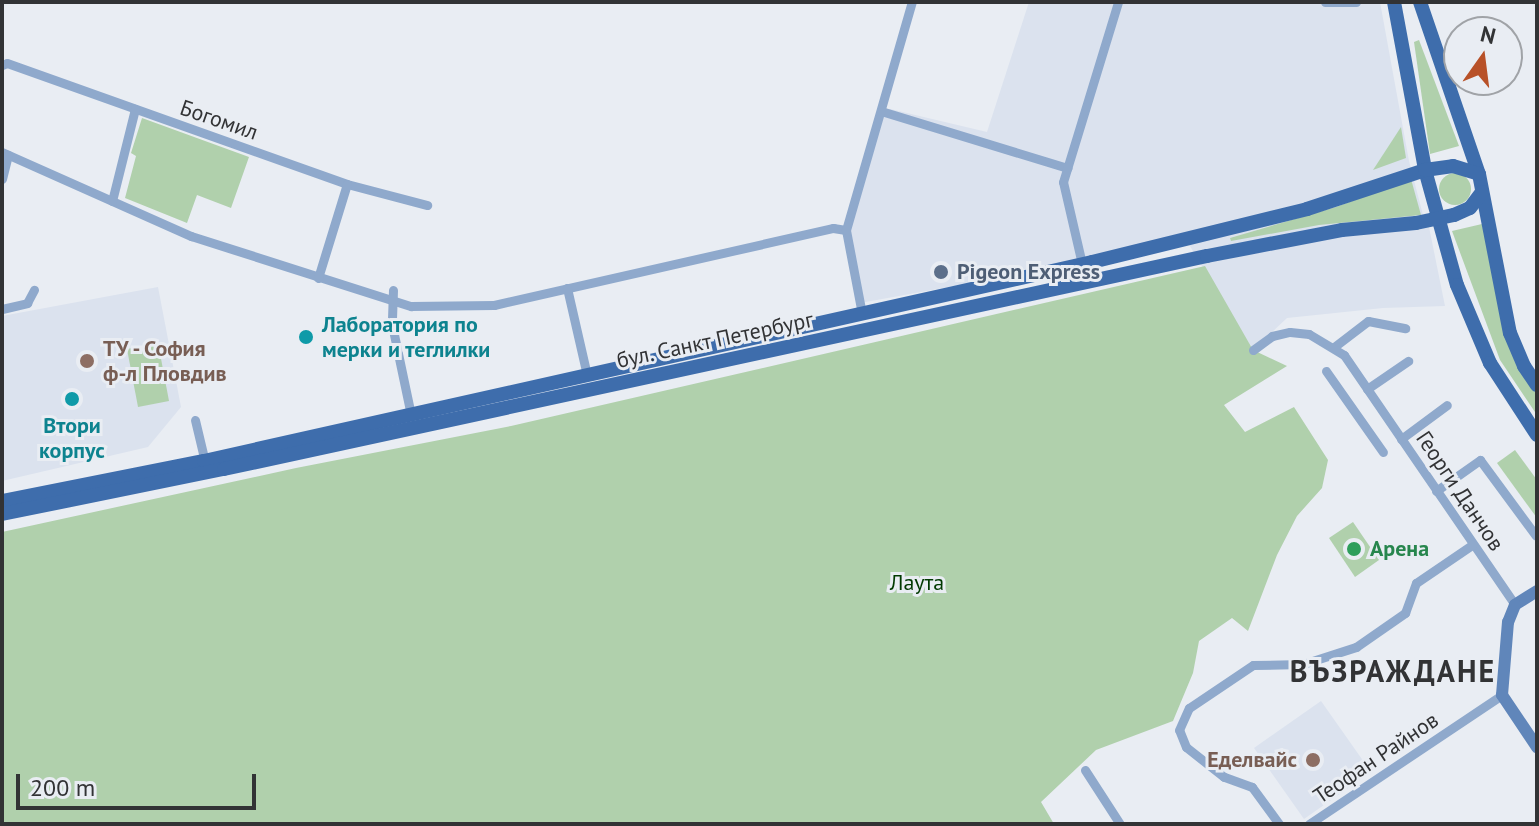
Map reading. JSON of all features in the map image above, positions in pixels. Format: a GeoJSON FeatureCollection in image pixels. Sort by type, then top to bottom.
{"type":"FeatureCollection","features":[{"type":"Feature","properties":{"kind":"main road"},"geometry":{"type":"LineString","coordinates":[[1394,2],[1425,170],[1457,285],[1490,363],[1537,435]]}},
{"type":"Feature","properties":{"kind":"main road"},"geometry":{"type":"LineString","coordinates":[[1420,2],[1479,174],[1510,333],[1537,385]]}},
{"type":"Feature","properties":{"kind":"main road","name":"бул. Санкт Петербург"},"geometry":{"type":"LineString","coordinates":[[2,501],[206,467],[411,415],[1082,264],[1307,209],[1425,170],[1453,166],[1479,174]]}},
{"type":"Feature","properties":{"kind":"main road","name":"бул. Санкт Петербург"},"geometry":{"type":"LineString","coordinates":[[2,514],[206,467],[1193,258],[1342,230],[1463,213],[1482,192]]}},
{"type":"Feature","properties":{"kind":"street"},"geometry":{"type":"LineString","coordinates":[[862,314],[846,230],[912,2]]}},
{"type":"Feature","properties":{"kind":"street"},"geometry":{"type":"LineString","coordinates":[[1082,264],[1063,182],[1118,2]]}},
{"type":"Feature","properties":{"kind":"street"},"geometry":{"type":"LineString","coordinates":[[1325,2],[1356,2]]}},
{"type":"Feature","properties":{"kind":"street","name":"Богомил"},"geometry":{"type":"LineString","coordinates":[[2,65],[7,63],[347,184],[427,205]]}},
{"type":"Feature","properties":{"kind":"street"},"geometry":{"type":"LineString","coordinates":[[112,201],[135,109]]}},
{"type":"Feature","properties":{"kind":"street"},"geometry":{"type":"LineString","coordinates":[[881,111],[1067,168]]}},
{"type":"Feature","properties":{"kind":"street"},"geometry":{"type":"LineString","coordinates":[[2,179],[5,154],[191,236],[318,278],[392,295],[411,306],[494,305],[833,228],[846,230]]}},
{"type":"Feature","properties":{"kind":"street"},"geometry":{"type":"LineString","coordinates":[[318,278],[347,184]]}},
{"type":"Feature","properties":{"kind":"street"},"geometry":{"type":"LineString","coordinates":[[567,288],[587,375]]}},
{"type":"Feature","properties":{"kind":"street"},"geometry":{"type":"LineString","coordinates":[[2,309],[27,303],[34,290]]}},
{"type":"Feature","properties":{"kind":"street"},"geometry":{"type":"LineString","coordinates":[[392,295],[392,325],[411,415]]}},
{"type":"Feature","properties":{"kind":"street"},"geometry":{"type":"LineString","coordinates":[[1253,350],[1272,336],[1290,332],[1309,334],[1334,347],[1368,321],[1405,328]]}},
{"type":"Feature","properties":{"kind":"street","name":"Георги Данчов"},"geometry":{"type":"LineString","coordinates":[[1334,347],[1367,389],[1515,605]]}},
{"type":"Feature","properties":{"kind":"street"},"geometry":{"type":"LineString","coordinates":[[1367,389],[1408,361]]}},
{"type":"Feature","properties":{"kind":"street"},"geometry":{"type":"LineString","coordinates":[[1326,371],[1383,452]]}},
{"type":"Feature","properties":{"kind":"street"},"geometry":{"type":"LineString","coordinates":[[1401,439],[1447,405]]}},
{"type":"Feature","properties":{"kind":"street"},"geometry":{"type":"LineString","coordinates":[[195,420],[206,467]]}},
{"type":"Feature","properties":{"kind":"street"},"geometry":{"type":"LineString","coordinates":[[1436,491],[1480,460],[1536,536]]}},
{"type":"Feature","properties":{"kind":"street"},"geometry":{"type":"LineString","coordinates":[[1279,824],[1252,787],[1224,777],[1186,747],[1179,730],[1189,708],[1253,665],[1303,664],[1356,647],[1405,613],[1416,583],[1472,545]]}},
{"type":"Feature","properties":{"kind":"street"},"geometry":{"type":"LineString","coordinates":[[1537,591],[1515,605],[1505,644],[1502,695],[1537,747]]}},
{"type":"Feature","properties":{"kind":"street","name":"Теофан Райнов"},"geometry":{"type":"LineString","coordinates":[[1309,824],[1502,695]]}},
{"type":"Feature","properties":{"kind":"street"},"geometry":{"type":"LineString","coordinates":[[1085,770],[1120,824]]}},
{"type":"Feature","properties":{"kind":"shaded area"},"geometry":{"type":"Polygon","coordinates":[[[1029,2],[1380,2],[1409,161],[1424,219],[1428,222],[1445,306],[1383,308],[1287,318],[1253,350],[1182,233],[1043,270],[860,303],[846,230],[881,111],[890,109],[987,132],[1029,2]]]}},
{"type":"Feature","properties":{"kind":"shaded area","name":"ТУ - София ф-л Пловдив"},"geometry":{"type":"Polygon","coordinates":[[[158,287],[181,407],[148,447],[2,481],[2,316],[158,287]]]}},
{"type":"Feature","properties":{"kind":"shaded area","name":"Еделвайс"},"geometry":{"type":"Polygon","coordinates":[[[1321,701],[1371,772],[1304,819],[1254,748],[1321,701]]]}},
{"type":"Feature","properties":{"kind":"green space"},"geometry":{"type":"Polygon","coordinates":[[[1419,40],[1459,146],[1430,154],[1414,42],[1419,40]]]}},
{"type":"Feature","properties":{"kind":"green space"},"geometry":{"type":"Polygon","coordinates":[[[142,118],[249,157],[231,208],[197,195],[187,223],[125,198],[136,156],[131,153],[142,118]]]}},
{"type":"Feature","properties":{"kind":"green space"},"geometry":{"type":"Polygon","coordinates":[[[1401,127],[1406,158],[1373,170],[1401,127]]]}},
{"type":"Feature","properties":{"kind":"green space"},"geometry":{"type":"Polygon","coordinates":[[[1455,173],[1466,178],[1471,189],[1466,200],[1455,205],[1444,200],[1439,189],[1444,178],[1455,173]]]}},
{"type":"Feature","properties":{"kind":"green space"},"geometry":{"type":"Polygon","coordinates":[[[1411,179],[1421,215],[1319,225],[1231,241],[1230,238],[1336,207],[1411,179]]]}},
{"type":"Feature","properties":{"kind":"green space"},"geometry":{"type":"Polygon","coordinates":[[[1482,224],[1515,362],[1537,395],[1537,415],[1500,360],[1452,231],[1482,224]]]}},
{"type":"Feature","properties":{"kind":"green space","name":"Лаута"},"geometry":{"type":"Polygon","coordinates":[[[1205,266],[1253,350],[1287,366],[1224,405],[1245,432],[1294,407],[1328,460],[1322,488],[1297,516],[1277,555],[1248,631],[1232,618],[1199,641],[1193,673],[1173,721],[1096,750],[1041,802],[1054,824],[2,824],[2,532],[296,468],[511,426],[1205,266]]]}},
{"type":"Feature","properties":{"kind":"green space"},"geometry":{"type":"Polygon","coordinates":[[[158,343],[169,401],[138,407],[127,349],[158,343]]]}},
{"type":"Feature","properties":{"kind":"green space"},"geometry":{"type":"Polygon","coordinates":[[[1515,450],[1537,480],[1537,518],[1497,463],[1515,450]]]}},
{"type":"Feature","properties":{"kind":"green space","name":"Арена"},"geometry":{"type":"Polygon","coordinates":[[[1353,522],[1379,560],[1355,577],[1329,538],[1353,522]]]}},
{"type":"Feature","properties":{"kind":"place","name":"Pigeon Express"},"geometry":{"type":"Point","coordinates":[941,272]}},
{"type":"Feature","properties":{"kind":"place","name":"Лаборатория по мерки и теглилки"},"geometry":{"type":"Point","coordinates":[306,337]}},
{"type":"Feature","properties":{"kind":"place","name":"ТУ - София ф-л Пловдив"},"geometry":{"type":"Point","coordinates":[87,361]}},
{"type":"Feature","properties":{"kind":"place","name":"Втори корпус"},"geometry":{"type":"Point","coordinates":[72,399]}},
{"type":"Feature","properties":{"kind":"place","name":"Арена"},"geometry":{"type":"Point","coordinates":[1354,549]}},
{"type":"Feature","properties":{"kind":"place","name":"Еделвайс"},"geometry":{"type":"Point","coordinates":[1313,760]}},
{"type":"Feature","properties":{"kind":"district","name":"ВЪЗРАЖДАНЕ"},"geometry":{"type":"Point","coordinates":[1393,671]}}]}
